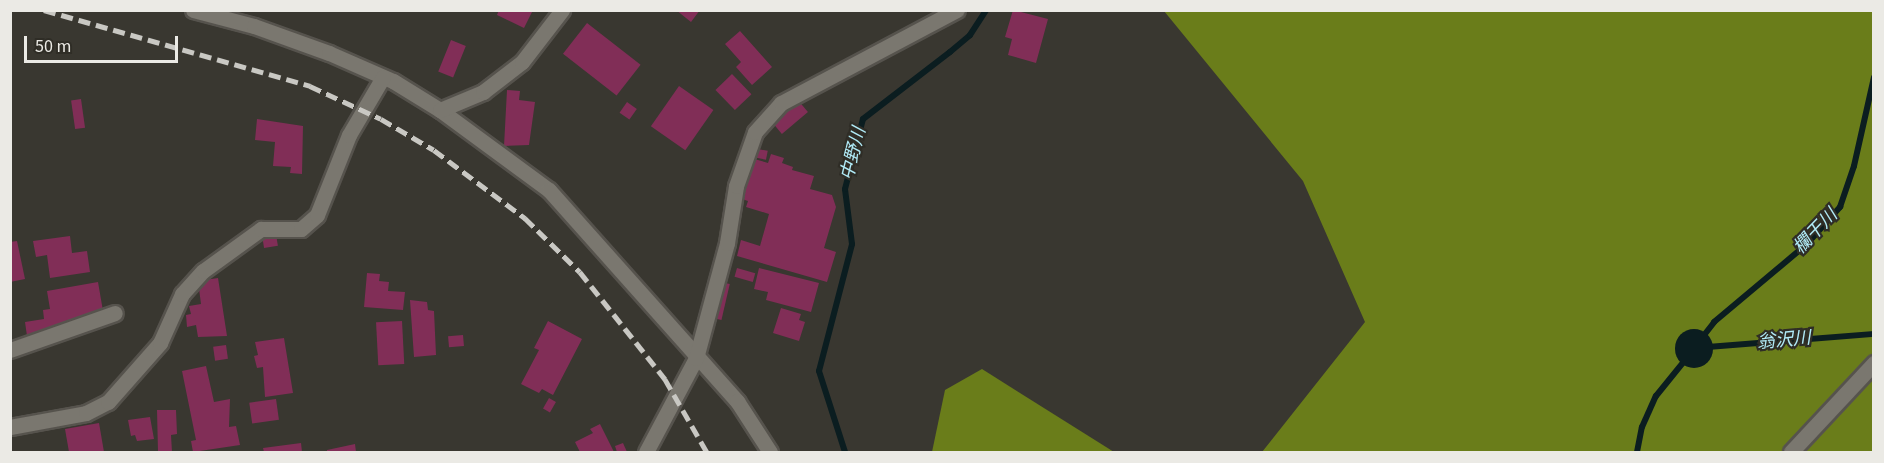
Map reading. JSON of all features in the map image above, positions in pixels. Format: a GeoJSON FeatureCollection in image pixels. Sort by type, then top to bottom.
{"type":"FeatureCollection","features":[{"type":"Feature","properties":{"kind":"street"},"geometry":{"type":"LineString","coordinates":[[193,10],[254,26],[383,77],[440,110],[549,190],[599,243],[696,358],[737,401],[770,453]]}},
{"type":"Feature","properties":{"kind":"street"},"geometry":{"type":"LineString","coordinates":[[440,110],[483,92],[522,62],[562,10]]}},
{"type":"Feature","properties":{"kind":"street"},"geometry":{"type":"LineString","coordinates":[[646,453],[696,358],[727,243],[736,186],[755,132],[781,103],[816,82],[957,10]]}},
{"type":"Feature","properties":{"kind":"street"},"geometry":{"type":"LineString","coordinates":[[10,427],[86,413],[108,402],[160,343],[182,294],[203,271],[261,229],[301,229],[317,215],[349,135],[383,77]]}},
{"type":"Feature","properties":{"kind":"street"},"geometry":{"type":"LineString","coordinates":[[10,350],[115,313]]}},
{"type":"Feature","properties":{"kind":"street"},"geometry":{"type":"LineString","coordinates":[[1791,453],[1874,363]]}},
{"type":"Feature","properties":{"kind":"green space"},"geometry":{"type":"Polygon","coordinates":[[[1164,11],[1873,11],[1873,452],[1262,452],[1365,322],[1303,181],[1164,11]]]}},
{"type":"Feature","properties":{"kind":"green space"},"geometry":{"type":"Polygon","coordinates":[[[982,369],[1114,452],[932,452],[945,390],[982,369]]]}},
{"type":"Feature","properties":{"kind":"building"},"geometry":{"type":"Polygon","coordinates":[[[499,10],[533,10],[524,28],[497,15],[499,10]]]}},
{"type":"Feature","properties":{"kind":"building"},"geometry":{"type":"Polygon","coordinates":[[[676,10],[700,10],[691,22],[676,10]]]}},
{"type":"Feature","properties":{"kind":"building"},"geometry":{"type":"Polygon","coordinates":[[[1013,10],[1048,19],[1036,63],[1008,55],[1012,39],[1005,37],[1013,10]]]}},
{"type":"Feature","properties":{"kind":"building"},"geometry":{"type":"Polygon","coordinates":[[[587,23],[641,65],[617,96],[563,54],[587,23]]]}},
{"type":"Feature","properties":{"kind":"building"},"geometry":{"type":"Polygon","coordinates":[[[740,31],[772,67],[752,85],[736,67],[741,62],[725,44],[740,31]]]}},
{"type":"Feature","properties":{"kind":"building"},"geometry":{"type":"Polygon","coordinates":[[[451,40],[466,46],[453,78],[438,72],[451,40]]]}},
{"type":"Feature","properties":{"kind":"building"},"geometry":{"type":"Polygon","coordinates":[[[732,74],[751,94],[735,110],[715,90],[732,74]]]}},
{"type":"Feature","properties":{"kind":"building"},"geometry":{"type":"Polygon","coordinates":[[[679,86],[713,110],[685,150],[651,126],[679,86]]]}},
{"type":"Feature","properties":{"kind":"building"},"geometry":{"type":"Polygon","coordinates":[[[507,90],[520,91],[519,100],[535,102],[529,145],[504,146],[507,90]]]}},
{"type":"Feature","properties":{"kind":"building"},"geometry":{"type":"Polygon","coordinates":[[[81,99],[85,128],[75,129],[71,100],[81,99]]]}},
{"type":"Feature","properties":{"kind":"building"},"geometry":{"type":"Polygon","coordinates":[[[797,99],[808,112],[782,134],[771,121],[797,99]]]}},
{"type":"Feature","properties":{"kind":"building"},"geometry":{"type":"Polygon","coordinates":[[[627,102],[637,109],[629,120],[620,113],[627,102]]]}},
{"type":"Feature","properties":{"kind":"building"},"geometry":{"type":"Polygon","coordinates":[[[257,119],[303,126],[302,174],[290,173],[291,167],[273,166],[275,142],[255,140],[257,119]]]}},
{"type":"Feature","properties":{"kind":"building"},"geometry":{"type":"Polygon","coordinates":[[[753,148],[768,151],[766,160],[751,157],[753,148]]]}},
{"type":"Feature","properties":{"kind":"building"},"geometry":{"type":"Polygon","coordinates":[[[771,154],[784,158],[782,163],[793,167],[792,170],[814,176],[810,189],[832,195],[836,207],[824,248],[836,252],[827,282],[737,256],[741,240],[760,246],[769,214],[746,207],[748,201],[739,198],[751,158],[768,163],[771,154]]]}},
{"type":"Feature","properties":{"kind":"building"},"geometry":{"type":"Polygon","coordinates":[[[276,234],[278,246],[264,248],[262,236],[276,234]]]}},
{"type":"Feature","properties":{"kind":"building"},"geometry":{"type":"Polygon","coordinates":[[[70,236],[72,253],[87,251],[90,272],[50,278],[47,255],[36,257],[33,241],[70,236]]]}},
{"type":"Feature","properties":{"kind":"building"},"geometry":{"type":"Polygon","coordinates":[[[17,241],[25,279],[10,282],[10,242],[17,241]]]}},
{"type":"Feature","properties":{"kind":"building"},"geometry":{"type":"Polygon","coordinates":[[[737,268],[755,273],[753,282],[735,277],[737,268]]]}},
{"type":"Feature","properties":{"kind":"building"},"geometry":{"type":"Polygon","coordinates":[[[759,268],[819,283],[811,312],[766,300],[768,292],[754,289],[759,268]]]}},
{"type":"Feature","properties":{"kind":"building"},"geometry":{"type":"Polygon","coordinates":[[[367,273],[380,274],[379,281],[389,282],[388,291],[405,292],[403,310],[364,307],[367,273]]]}},
{"type":"Feature","properties":{"kind":"building"},"geometry":{"type":"Polygon","coordinates":[[[218,278],[227,336],[198,337],[196,325],[187,327],[186,315],[191,314],[189,306],[201,304],[198,281],[218,278]]]}},
{"type":"Feature","properties":{"kind":"building"},"geometry":{"type":"Polygon","coordinates":[[[98,282],[103,311],[27,336],[25,322],[44,319],[43,310],[50,309],[47,291],[98,282]]]}},
{"type":"Feature","properties":{"kind":"building"},"geometry":{"type":"Polygon","coordinates":[[[721,282],[730,284],[721,320],[713,318],[721,282]]]}},
{"type":"Feature","properties":{"kind":"building"},"geometry":{"type":"Polygon","coordinates":[[[410,300],[427,302],[428,310],[434,311],[436,355],[414,357],[410,300]]]}},
{"type":"Feature","properties":{"kind":"building"},"geometry":{"type":"Polygon","coordinates":[[[781,308],[801,314],[799,320],[805,322],[799,341],[773,333],[781,308]]]}},
{"type":"Feature","properties":{"kind":"building"},"geometry":{"type":"Polygon","coordinates":[[[402,321],[404,364],[378,365],[376,322],[402,321]]]}},
{"type":"Feature","properties":{"kind":"building"},"geometry":{"type":"Polygon","coordinates":[[[548,321],[582,339],[553,395],[542,389],[539,393],[521,384],[539,350],[534,348],[548,321]]]}},
{"type":"Feature","properties":{"kind":"building"},"geometry":{"type":"Polygon","coordinates":[[[463,335],[464,346],[449,347],[448,336],[463,335]]]}},
{"type":"Feature","properties":{"kind":"building"},"geometry":{"type":"Polygon","coordinates":[[[284,338],[293,393],[265,397],[263,367],[257,368],[254,356],[258,355],[255,342],[284,338]]]}},
{"type":"Feature","properties":{"kind":"building"},"geometry":{"type":"Polygon","coordinates":[[[226,345],[228,359],[215,361],[213,347],[226,345]]]}},
{"type":"Feature","properties":{"kind":"building"},"geometry":{"type":"Polygon","coordinates":[[[206,366],[214,402],[230,399],[229,427],[236,426],[240,445],[193,452],[191,441],[196,440],[182,371],[206,366]]]}},
{"type":"Feature","properties":{"kind":"building"},"geometry":{"type":"Polygon","coordinates":[[[549,398],[556,402],[550,412],[543,408],[549,398]]]}},
{"type":"Feature","properties":{"kind":"building"},"geometry":{"type":"Polygon","coordinates":[[[276,399],[279,420],[252,424],[249,403],[276,399]]]}},
{"type":"Feature","properties":{"kind":"building"},"geometry":{"type":"Polygon","coordinates":[[[157,410],[176,410],[177,434],[171,435],[172,452],[158,452],[157,410]]]}},
{"type":"Feature","properties":{"kind":"building"},"geometry":{"type":"Polygon","coordinates":[[[150,417],[154,439],[137,441],[135,435],[131,436],[128,420],[150,417]]]}},
{"type":"Feature","properties":{"kind":"building"},"geometry":{"type":"Polygon","coordinates":[[[99,423],[104,452],[69,452],[65,429],[99,423]]]}},
{"type":"Feature","properties":{"kind":"building"},"geometry":{"type":"Polygon","coordinates":[[[600,424],[614,452],[580,452],[575,442],[593,433],[590,429],[600,424]]]}},
{"type":"Feature","properties":{"kind":"building"},"geometry":{"type":"Polygon","coordinates":[[[301,443],[302,452],[264,452],[263,448],[301,443]]]}},
{"type":"Feature","properties":{"kind":"building"},"geometry":{"type":"Polygon","coordinates":[[[623,443],[627,452],[617,452],[615,446],[623,443]]]}},
{"type":"Feature","properties":{"kind":"building"},"geometry":{"type":"Polygon","coordinates":[[[355,444],[356,452],[327,452],[327,450],[355,444]]]}},
{"type":"Feature","properties":{"kind":"waterway","name":"中野川"},"geometry":{"type":"LineString","coordinates":[[845,452],[819,371],[852,244],[845,189],[863,119],[970,35],[986,10]]}},
{"type":"Feature","properties":{"kind":"waterway","name":"欄干川"},"geometry":{"type":"LineString","coordinates":[[1694,348],[1714,322],[1807,244],[1840,207],[1854,166],[1874,77]]}},
{"type":"Feature","properties":{"kind":"waterway","name":"翁沢川"},"geometry":{"type":"LineString","coordinates":[[1695,348],[1874,334]]}},
{"type":"Feature","properties":{"kind":"waterway","name":"欄干川"},"geometry":{"type":"LineString","coordinates":[[1637,452],[1642,427],[1656,396],[1694,349]]}},
{"type":"Feature","properties":{"kind":"railway"},"geometry":{"type":"LineString","coordinates":[[44,10],[310,86],[381,119],[434,150],[525,218],[580,272],[665,379],[707,452]]}}]}
